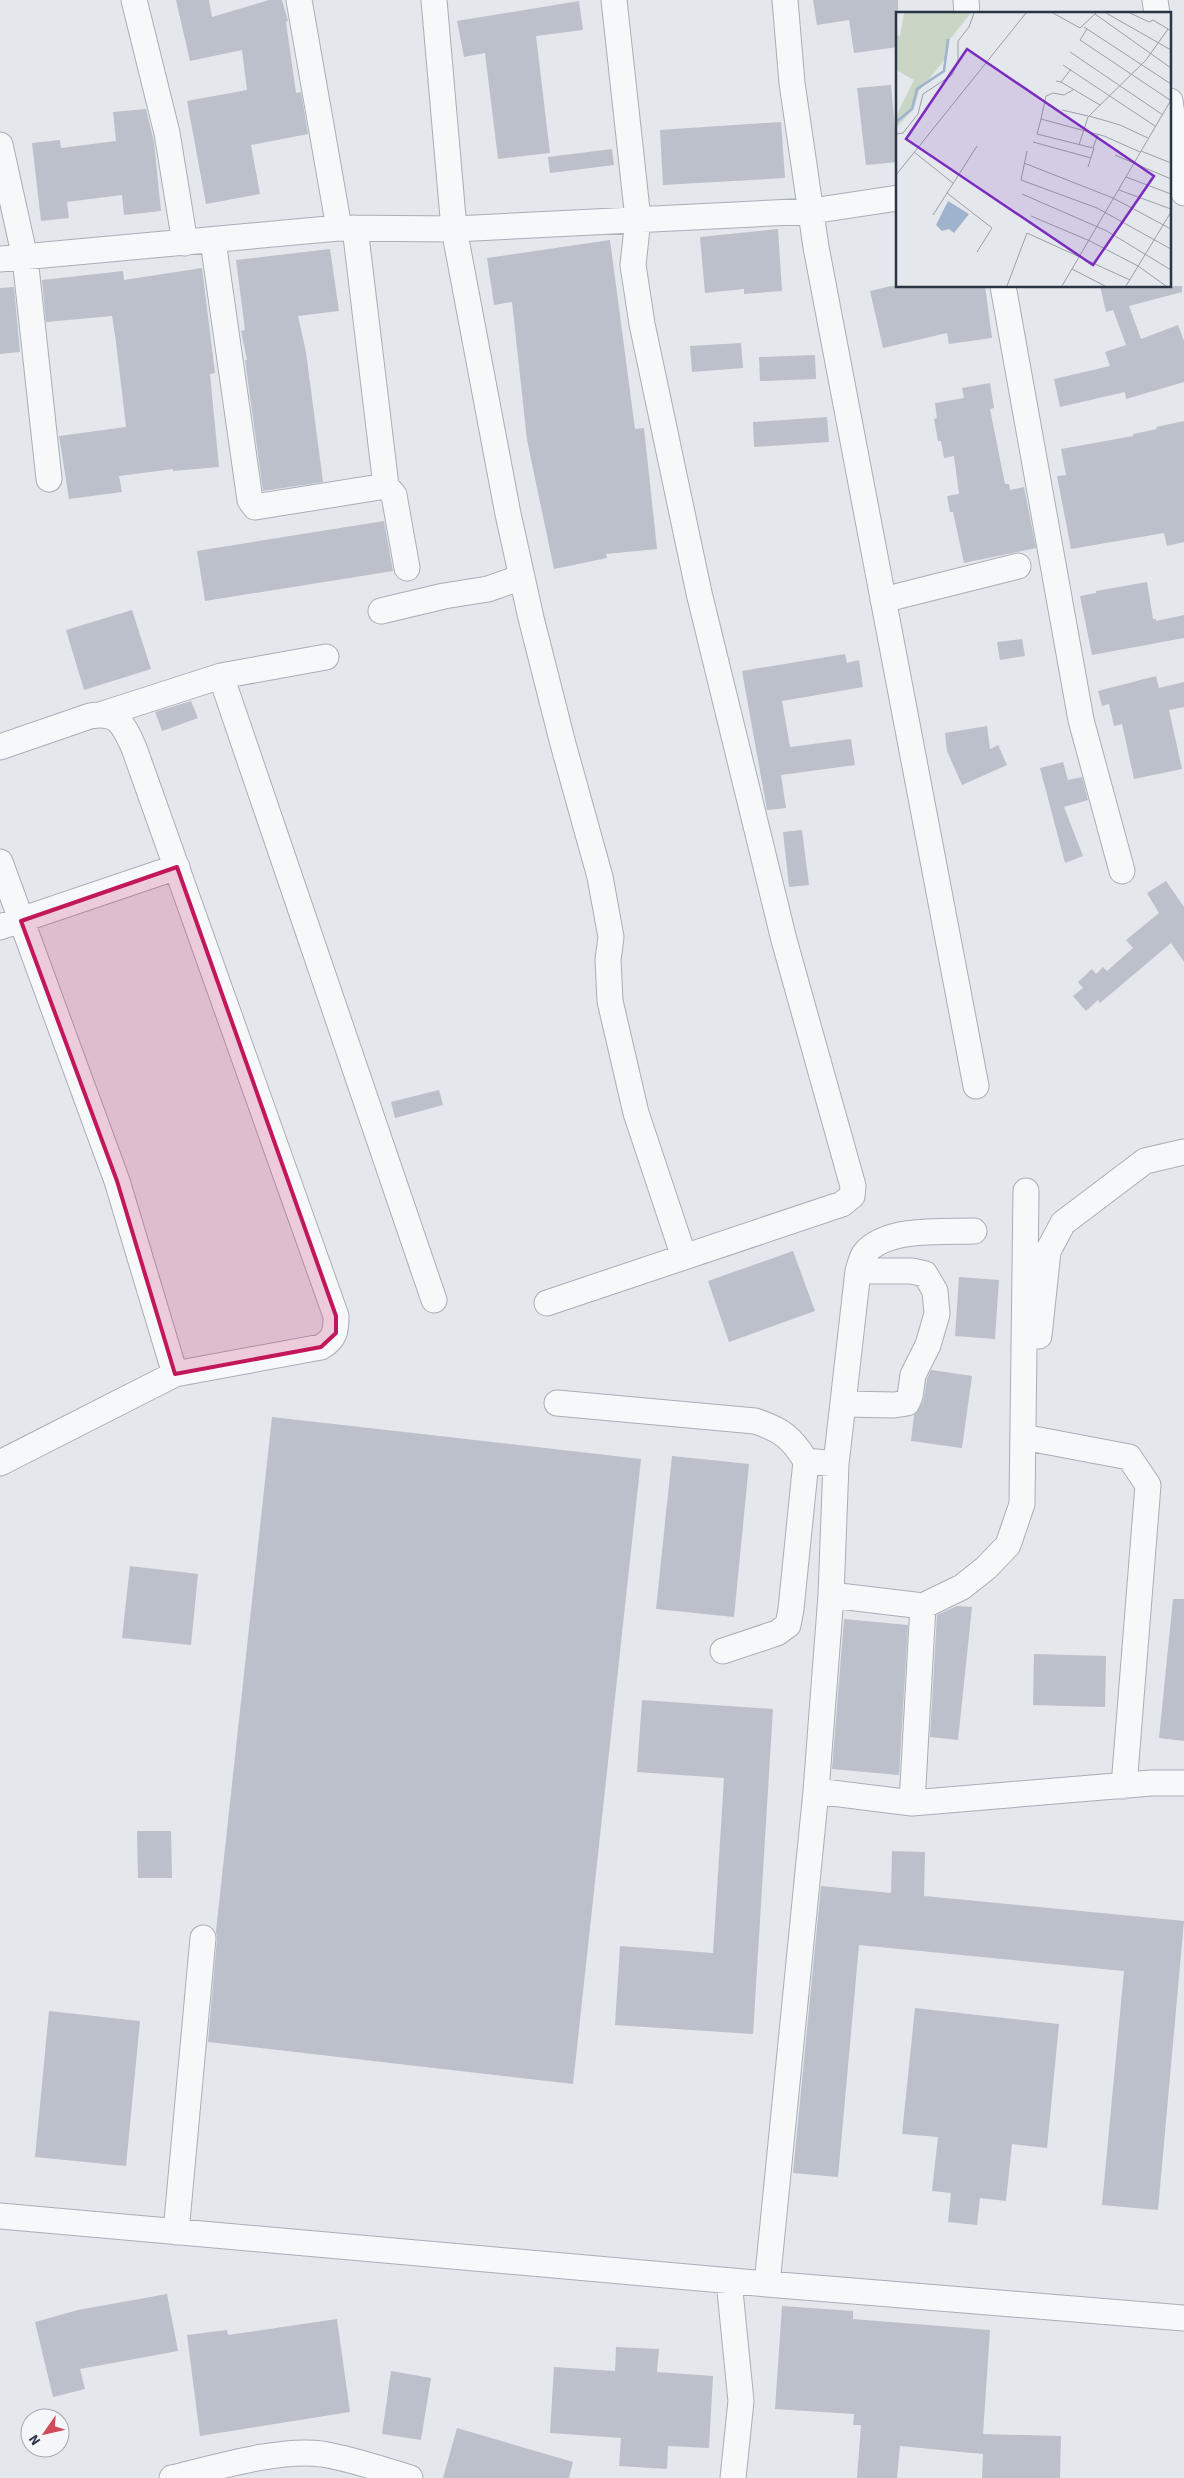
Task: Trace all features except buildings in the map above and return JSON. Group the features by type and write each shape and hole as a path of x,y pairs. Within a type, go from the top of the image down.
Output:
{"street":[{"path":"134,0 167,133 185,243"},
{"path":"299,0 347,228 386,486 394,495 407,568"},
{"path":"434,0 454,229 522,576 563,744 600,877 611,937 608,960 610,1001 636,1113 684,1257"},
{"path":"547,1303 842,1204 852,1196 853,1186 784,940 699,593 642,324 633,265 638,219 614,0"},
{"path":"785,0 792,83 816,247 976,1086"},
{"path":"1172,117 1180,180"},
{"path":"0,144 25,258 49,479"},
{"path":"0,260 347,228 454,229 812,211 896,198"},
{"path":"213,241 250,500 255,507 386,486"},
{"path":"1003,288 1081,720 1122,871"},
{"path":"883,600 1018,566"},
{"path":"381,611 444,596 488,590 522,576"},
{"path":"0,747 90,716 103,714 221,676 326,656"},
{"path":"221,676 434,1300"},
{"path":"0,1463 176,1374 321,1347 329,1342 336,1333 336,1316 129,736 116,718 103,714"},
{"path":"0,862 10,924 117,1181 176,1374"},
{"path":"10,924 177,867"},
{"path":"831,1595 923,1606 962,1587 986,1568 1008,1545 1022,1504 1032,1439 1039,1324 1048,1252 1063,1223 1145,1161 1184,1152"},
{"path":"1026,1191 1032,1439"},
{"path":"767,2284 816,1791 831,1595 836,1464 845,1404 858,1271 864,1253 887,1237 904,1234 974,1231"},
{"path":"845,1404 894,1405 907,1403 913,1375 928,1345 937,1314 936,1291 924,1274 912,1271 858,1271"},
{"path":"557,1404 755,1421 780,1429 796,1444 806,1461 788,1625 777,1633 723,1651"},
{"path":"1032,1439 1130,1457 1148,1485 1124,1786"},
{"path":"806,1461 836,1464"},
{"path":"912,1803 923,1606"},
{"path":"816,1791 912,1803 1151,1783 1184,1783"},
{"path":"176,2232 203,1938"},
{"path":"0,2216 729,2281 1184,2318"},
{"path":"729,2281 741,2401 733,2478"},
{"path":"172,2478 278,2455 320,2454 365,2464 410,2478"}],"highlighted area":[{"path":"177,867 336,1316 336,1333 321,1347 175,1374 117,1181 21,921"}]}
